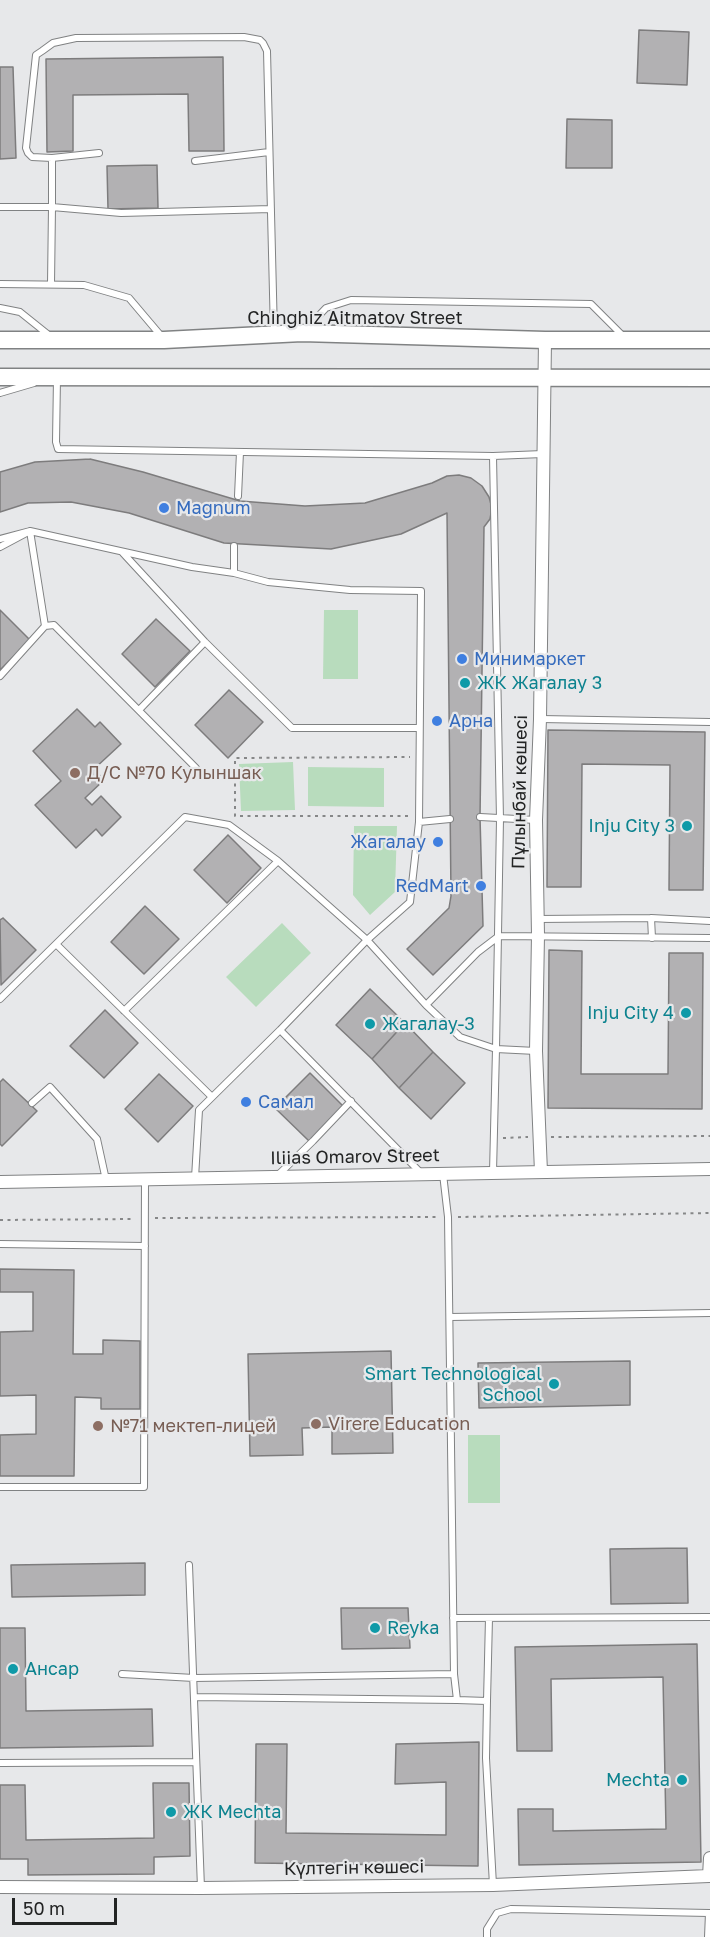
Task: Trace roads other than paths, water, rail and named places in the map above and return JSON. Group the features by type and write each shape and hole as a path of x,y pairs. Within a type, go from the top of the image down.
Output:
{"main road":[{"name":"Chinghiz Aitmatov Street","path":"0,340 164,340 302,333 545,340 710,340"},
{"path":"0,377 710,378"}],"street":[{"name":"Пұлынбай көшесі","path":"541,1172 536,1051 538,919 536,820 540,719 545,340"},
{"name":"Iliias Omarov Street","path":"0,1182 710,1169"},
{"path":"709,1876 710,1858"},
{"name":"Күлтегін көшесі","path":"0,1887 201,1888 493,1885 709,1876"}],"lane":[{"path":"99,153 52,158 29,156 26,148 36,56 53,44 76,38 244,37 260,40 267,51 274,334"},
{"path":"195,161 269,152"},
{"path":"51,284 52,158"},
{"path":"0,207 52,207 121,213 271,209"},
{"path":"0,284 84,285 129,298 164,340"},
{"path":"302,333 326,308 351,300 591,304 628,340"},
{"path":"0,308 20,312 56,340"},
{"path":"0,393 57,377 56,442 58,449 493,456 544,454"},
{"path":"238,496 240,452"},
{"path":"493,456 501,819 493,1172"},
{"path":"0,539 30,531 268,582 350,590 421,591 418,819 411,902 367,940 199,1110 195,1178"},
{"path":"0,547 30,531"},
{"path":"30,531 45,626"},
{"path":"234,546 234,573"},
{"path":"121,551 206,642 292,728 418,728"},
{"path":"0,676 45,626 54,625 196,768"},
{"path":"139,710 206,642"},
{"path":"540,719 710,722"},
{"path":"0,999 185,817 230,825 278,861 367,940 426,1005 460,1037 496,1049 536,1051"},
{"path":"480,818 536,820"},
{"path":"418,819 450,819"},
{"path":"124,1011 278,861"},
{"path":"538,919 651,918 710,921"},
{"path":"651,918 652,938"},
{"path":"426,1005 478,952 499,936 710,938"},
{"path":"56,944 211,1096"},
{"path":"280,1030 422,1174"},
{"path":"32,1103 50,1087 98,1139 106,1180"},
{"path":"276,1177 351,1101"},
{"path":"443,1173 448,1217 454,1674 457,1700"},
{"path":"0,1487 144,1487 146,1179"},
{"path":"0,1244 145,1246"},
{"path":"450,1317 710,1313"},
{"path":"189,1565 201,1888"},
{"path":"453,1618 710,1617"},
{"path":"489,1618 486,1758 493,1885"},
{"path":"122,1674 194,1678 454,1674"},
{"path":"195,1697 487,1701"},
{"path":"0,1763 195,1762"},
{"path":"488,1937 487,1929 497,1912 511,1909 709,1913 708,1937"}],"place":[{"name":"Magnum","path":"164,508"},
{"name":"Минимаркет","path":"462,659"},
{"name":"ЖК Жагалау 3","path":"465,683"},
{"name":"Арна","path":"437,721"},
{"name":"Д/С №70 Кулыншак","path":"75,773"},
{"name":"Inju City 3","path":"687,826"},
{"name":"Жагалау","path":"438,842"},
{"name":"RedMart","path":"481,886"},
{"name":"Inju City 4","path":"686,1013"},
{"name":"Жагалау-3","path":"370,1024"},
{"name":"Самал","path":"246,1102"},
{"name":"Smart Technological School","path":"554,1384"},
{"name":"Virere Education","path":"316,1424"},
{"name":"№71 мектеп-лицей","path":"98,1426"},
{"name":"Reyka","path":"375,1628"},
{"name":"Ансар","path":"13,1669"},
{"name":"Mechta","path":"682,1780"},
{"name":"ЖК Mechta","path":"171,1812"}]}
